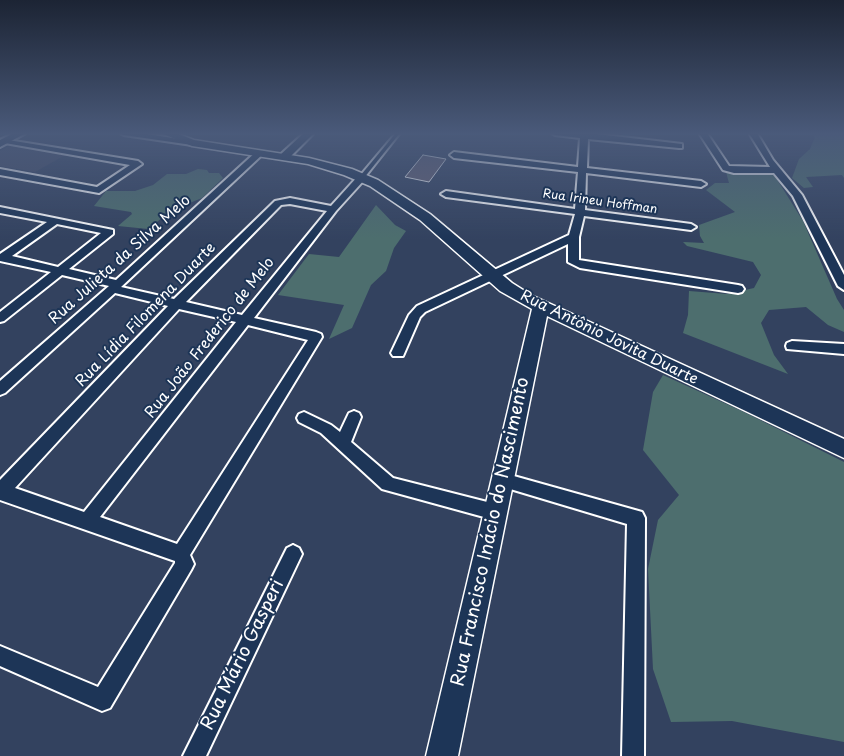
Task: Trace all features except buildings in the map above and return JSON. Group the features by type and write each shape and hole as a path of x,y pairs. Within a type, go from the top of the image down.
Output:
{"main road":[{"name":"Rua Antônio Jovita Duarte","path":"334,168 362,177 396,196 425,217 516,294 844,448"},
{"name":"Rua Francisco Inácio do Nascimento","path":"442,756 541,307"}],"street":[{"path":"0,172 99,190 132,168"},
{"name":"Rua Julieta da Silva Melo","path":"0,390 115,286 257,168"},
{"path":"568,168 701,184"},
{"path":"727,168 778,170 797,195 844,286"},
{"path":"582,170 580,212 574,236 574,262 738,289"},
{"name":"Rua João Frederico de Melo","path":"86,521 333,210 362,177"},
{"name":"Rua Irineu Hoffman","path":"446,194 691,227"},
{"name":"Rua Lídia Filomena Duarte","path":"1,492 178,304 278,203 290,201 333,210"},
{"path":"0,210 109,232 0,318"},
{"path":"1,257 55,221"},
{"path":"398,353 415,315 421,309 494,276 574,236"},
{"path":"1,257 60,270 178,304 316,337 180,554"},
{"path":"792,346 844,349"},
{"path":"343,444 354,416"},
{"path":"304,418 326,429 388,484 496,512"},
{"path":"503,480 636,518 633,756"},
{"path":"0,656 102,700 185,564 180,554 1,492"},
{"name":"Rua Mário Gasperi","path":"194,756 293,554"}],"lane":[{"path":"362,177 369,168"}],"shaded area":[{"path":"13,168 42,168 35,172"}],"green space":[{"path":"796,168 844,168 844,178 842,175 806,177 813,187 804,188 792,178"},
{"path":"198,169 207,170 209,173 219,173 223,178 202,198 172,210 148,229 118,226 132,214 131,212 94,206 106,191 135,191 153,185 167,174 186,174"},
{"path":"726,172 773,173 803,221 837,299 844,310 844,332 828,325 806,307 769,310 761,323 774,355 788,374 683,333 688,315 689,291 727,294 754,288 761,275 753,262 687,246 683,242 704,243 700,236 699,225 735,212 706,190 715,183 729,183"},
{"path":"376,205 395,225 406,231 394,248 386,271 371,285 352,328 329,339 344,305 278,295 309,254 339,257"},
{"path":"663,375 744,412 844,462 844,742 732,721 671,722 653,669 648,569 658,520 679,495 643,450 653,392"}]}
